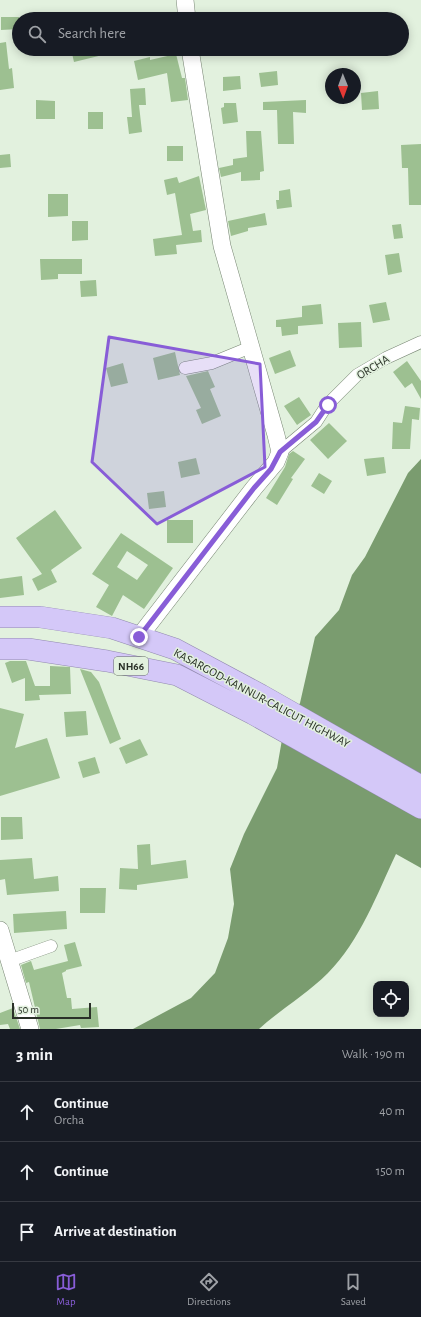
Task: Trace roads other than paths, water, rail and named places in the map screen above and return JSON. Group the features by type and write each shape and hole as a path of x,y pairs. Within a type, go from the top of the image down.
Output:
{"highway":[{"name":"KASARGOD-KANNUR-CALICUT HIGHWAY","path":"0,618 40,617 112,628 175,650 262,696 421,786"},
{"name":"KASARGOD-KANNUR-CALICUT HIGHWAY","path":"0,649 28,649 107,661 177,675 252,714 421,808"}],"main road":[{"path":"185,0 186,12"},
{"path":"139,637 254,488 271,469 280,452 222,246 191,56"},
{"path":"0,930 30,1029"}],"street":[{"name":"ORCHA","path":"280,452 316,422 328,405 357,375 386,358 421,342"},
{"path":"185,368 212,363 251,347"},
{"path":"9,960 51,946"}]}
